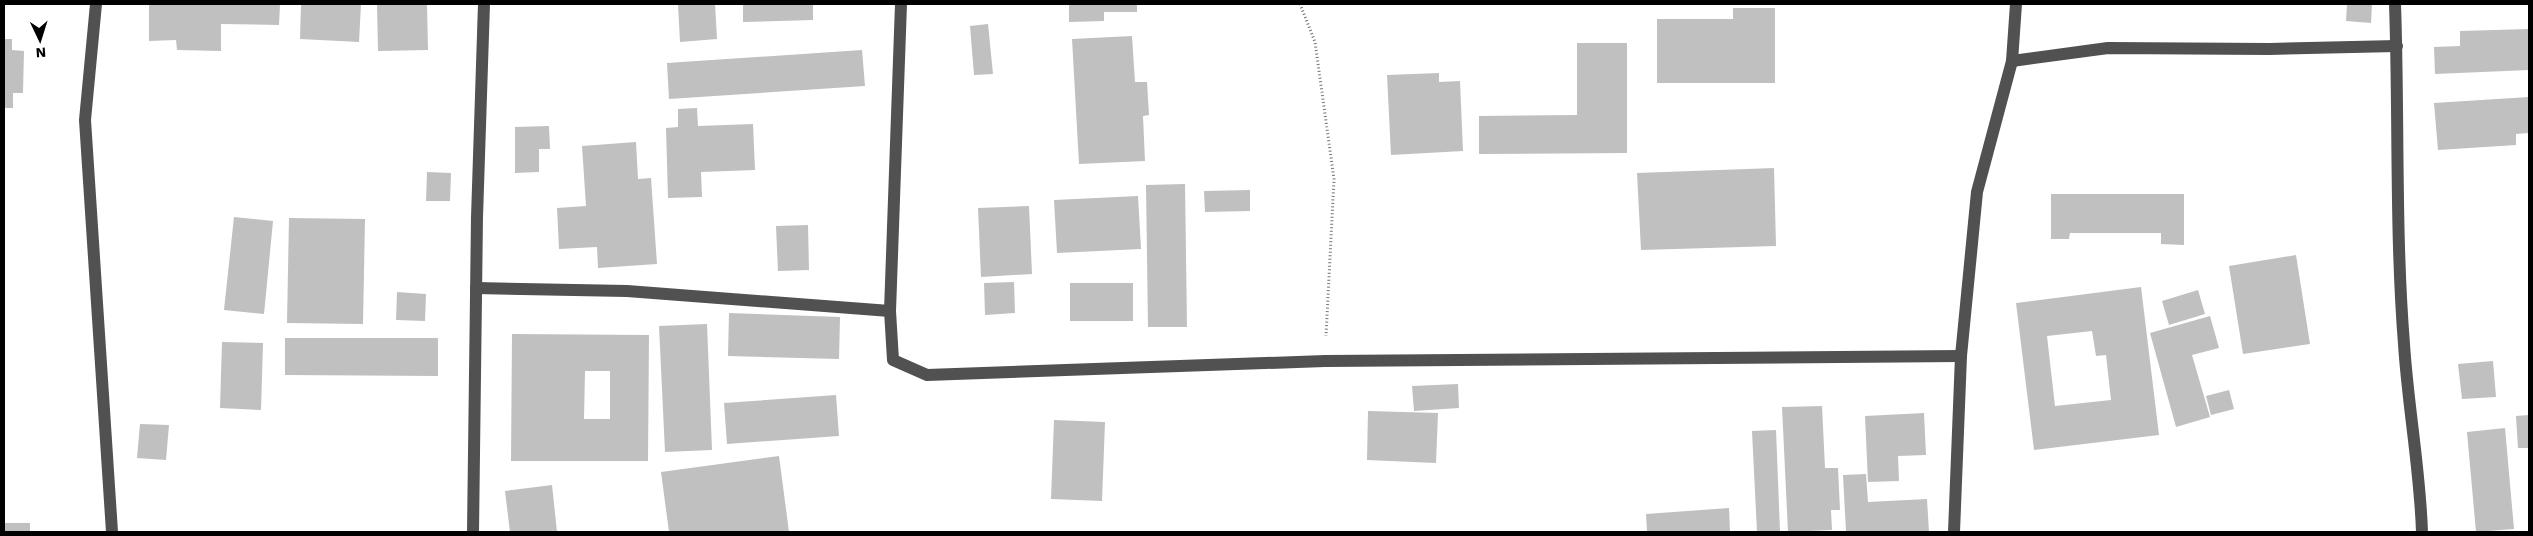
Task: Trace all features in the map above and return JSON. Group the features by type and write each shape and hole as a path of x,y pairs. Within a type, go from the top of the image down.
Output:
{"street":[{"path":"96,4 85,120 112,532"},
{"path":"473,532 476,288 484,4"},
{"path":"901,4 890,311 893,360 928,375 1325,362 1961,356"},
{"path":"1954,532 1961,356 1977,192 2012,61 2016,4"},
{"path":"2396,4 2398,232 2404,345 2416,446 2422,532"},
{"path":"2012,61 2108,48 2269,49 2397,46"},
{"path":"476,288 627,291 890,311"}],"path":[{"path":"1300,4 1315,42 1334,179 1325,362"}],"building":[{"path":"149,4 280,4 279,25 221,24 221,51 177,50 176,40 149,41"},
{"path":"301,4 361,4 359,42 300,39"},
{"path":"377,4 427,4 428,50 378,51"},
{"path":"678,4 715,4 717,39 680,42"},
{"path":"743,4 813,4 813,20 743,22"},
{"path":"1069,4 1137,4 1137,12 1104,12 1104,21 1069,22"},
{"path":"2347,4 2372,4 2371,23 2346,21"},
{"path":"1733,8 1775,8 1775,83 1657,83 1657,19 1733,19"},
{"path":"988,24 993,74 974,75 970,26"},
{"path":"2529,29 2529,70 2435,74 2434,47 2460,46 2460,31"},
{"path":"1132,36 1135,82 1147,82 1149,115 1143,116 1145,161 1079,164 1072,39"},
{"path":"4,39 12,39 12,50 24,51 23,93 13,93 13,108 4,108"},
{"path":"1577,43 1627,43 1627,153 1479,154 1479,116 1577,115"},
{"path":"862,50 865,86 669,99 667,63"},
{"path":"1439,73 1439,82 1460,81 1463,151 1391,155 1387,75"},
{"path":"2529,97 2529,133 2516,134 2516,145 2438,150 2434,103"},
{"path":"697,108 698,126 753,124 755,170 701,172 702,197 668,198 666,128 678,127 678,109"},
{"path":"549,126 550,149 539,149 539,172 515,173 515,127"},
{"path":"636,142 638,179 651,178 657,264 598,268 597,247 559,249 557,208 586,206 582,146"},
{"path":"1774,168 1776,246 1641,250 1637,173"},
{"path":"427,172 451,173 450,201 426,201"},
{"path":"1185,184 1187,327 1148,327 1146,185"},
{"path":"1250,190 1250,211 1205,212 1204,191"},
{"path":"2051,194 2184,194 2184,245 2161,244 2161,233 2070,233 2069,239 2051,239"},
{"path":"1138,196 1141,249 1057,253 1054,200"},
{"path":"1029,206 1032,274 981,277 978,208"},
{"path":"234,217 273,221 264,314 224,310"},
{"path":"289,218 365,219 363,324 287,323"},
{"path":"808,225 809,270 778,271 776,226"},
{"path":"2296,255 2310,344 2243,354 2229,266"},
{"path":"1014,282 1015,313 985,315 984,283"},
{"path":"1070,283 1133,283 1133,321 1070,321"},
{"path":"2141,287 2159,435 2034,450 2016,303","holes":["2092,331 2096,356 2106,355 2111,400 2055,406 2047,336"]},
{"path":"2198,290 2205,314 2169,325 2162,301"},
{"path":"397,292 426,294 425,321 396,320"},
{"path":"729,313 840,317 839,359 728,356"},
{"path":"2210,316 2219,348 2192,355 2210,417 2176,427 2150,333"},
{"path":"707,324 712,450 665,452 659,326"},
{"path":"512,334 649,335 648,461 511,461","holes":["585,371 610,371 610,419 584,419"]},
{"path":"285,338 438,338 438,376 285,375"},
{"path":"222,342 263,343 261,410 220,408"},
{"path":"2493,361 2496,397 2462,399 2458,364"},
{"path":"1458,384 1459,408 1414,411 1412,386"},
{"path":"2229,390 2234,409 2211,415 2206,396"},
{"path":"836,395 839,436 727,444 724,403"},
{"path":"1822,406 1825,468 1838,468 1840,510 1831,510 1832,530 1788,532 1782,407"},
{"path":"1368,411 1438,413 1436,463 1367,460"},
{"path":"1924,413 1926,455 1898,456 1899,481 1868,482 1865,416"},
{"path":"2529,415 2529,448 2518,448 2516,416"},
{"path":"1054,420 1105,422 1102,501 1051,499"},
{"path":"140,424 169,425 166,460 137,458"},
{"path":"2505,428 2514,529 2476,532 2467,432"},
{"path":"1776,430 1780,531 1757,532 1752,431"},
{"path":"779,456 789,532 669,532 661,472"},
{"path":"1866,474 1868,502 1927,499 1929,532 1846,532 1843,475"},
{"path":"552,485 557,532 510,532 505,491"},
{"path":"1729,508 1730,532 1647,532 1646,514"},
{"path":"4,523 30,523 30,532 4,532"}]}
